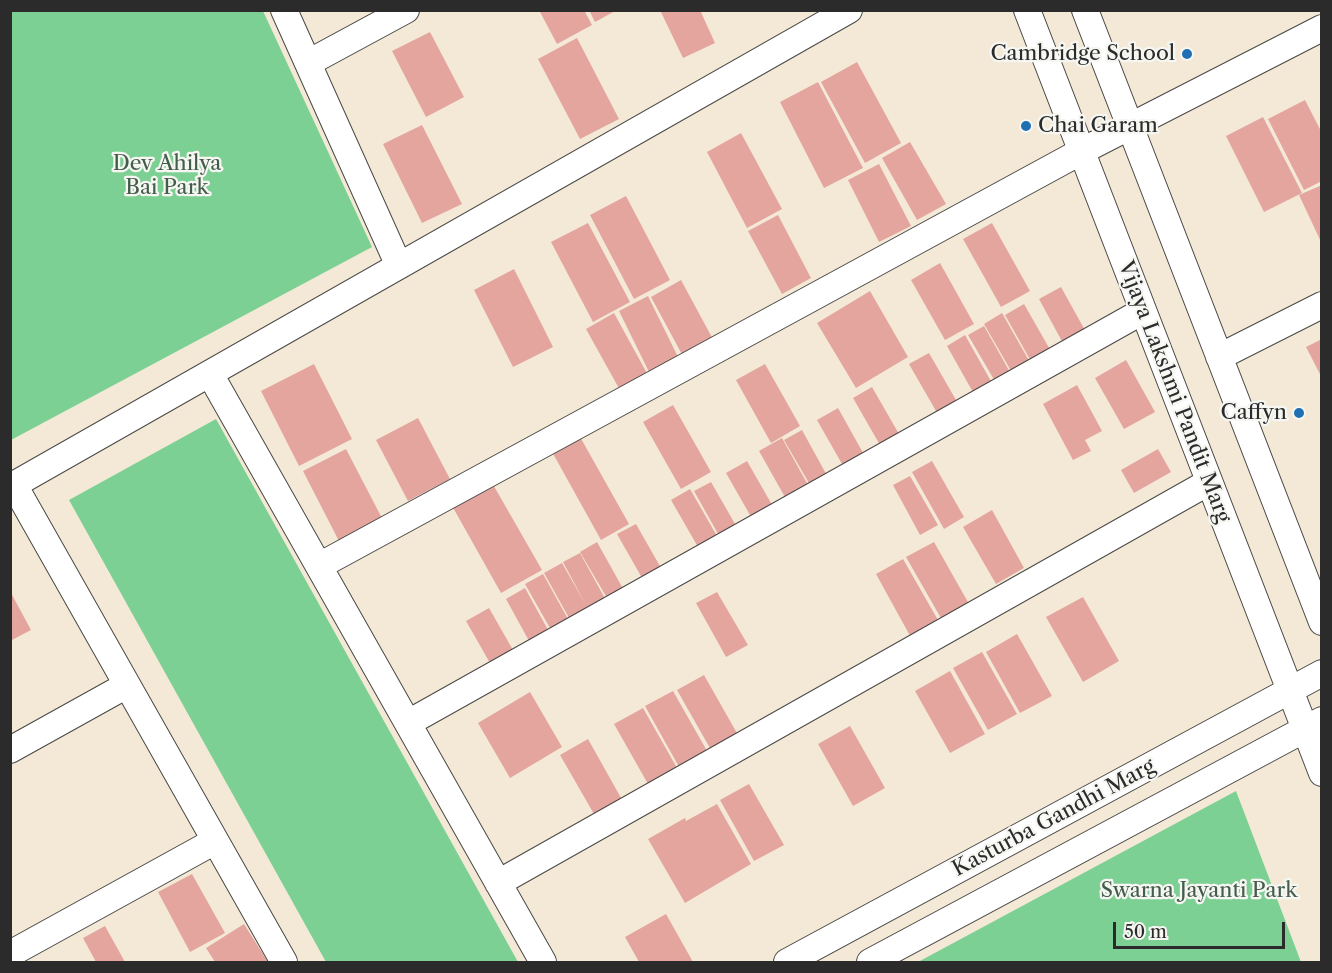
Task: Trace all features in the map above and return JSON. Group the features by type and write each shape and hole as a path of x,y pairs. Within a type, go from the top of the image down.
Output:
{"street":[{"path":"284,10 399,266"},
{"path":"308,63 406,10"},
{"path":"284,963 12,486 849,10"},
{"name":"Vijaya Lakshmi Pandit Marg","path":"1027,10 1289,690 1313,724 1322,773"},
{"path":"1085,10 1219,357 1311,562 1322,622"},
{"path":"319,566 1082,152 1322,28"},
{"path":"1219,357 1322,305"},
{"path":"408,723 1143,311"},
{"path":"210,374 543,963"},
{"path":"498,883 1209,482"},
{"name":"Kasturba Gandhi Marg","path":"787,963 1322,673"},
{"path":"10,750 127,685"},
{"name":"Kasturba Gandhi Marg","path":"870,963 1313,724"},
{"path":"10,954 215,841"}],"green space":[{"name":"Dev Ahilya Bai Park","path":"11,10 263,11 372,247 11,440"},
{"path":"216,419 518,962 326,962 69,500"},
{"name":"Swarna Jayanti Park","path":"1236,791 1301,962 918,962"}],"building":[{"path":"539,10 584,10 592,25 557,44"},
{"path":"589,10 617,10 595,22"},
{"path":"660,10 700,10 715,43 683,58"},
{"path":"430,32 464,97 426,117 392,51"},
{"path":"577,38 619,119 580,139 538,59"},
{"path":"857,62 901,143 865,163 821,82"},
{"path":"818,82 863,168 824,188 780,102"},
{"path":"1305,100 1322,133 1322,181 1304,190 1268,119"},
{"path":"1263,117 1302,193 1264,212 1226,136"},
{"path":"422,125 462,204 422,223 383,144"},
{"path":"741,133 782,209 747,228 707,152"},
{"path":"910,142 946,204 917,220 882,158"},
{"path":"879,164 911,226 879,242 848,180"},
{"path":"1322,185 1322,244 1299,195"},
{"path":"626,196 670,280 634,299 590,215"},
{"path":"778,215 811,278 782,294 748,231"},
{"path":"588,223 630,302 593,322 551,242"},
{"path":"992,223 1030,291 1001,307 963,239"},
{"path":"940,263 974,324 945,340 911,280"},
{"path":"514,269 553,347 513,367 474,290"},
{"path":"681,280 715,343 685,360 651,297"},
{"path":"1061,287 1086,332 1064,345 1039,299"},
{"path":"870,291 908,357 856,388 817,323"},
{"path":"648,296 680,361 651,376 619,311"},
{"path":"1024,304 1052,353 1032,363 1005,315"},
{"path":"614,313 649,377 621,392 586,329"},
{"path":"1002,313 1032,366 1014,376 984,324"},
{"path":"984,326 1011,374 996,383 968,335"},
{"path":"965,335 992,383 974,394 947,346"},
{"path":"1322,339 1322,378 1306,347"},
{"path":"929,353 960,407 940,418 909,364"},
{"path":"1126,360 1155,412 1124,429 1095,378"},
{"path":"314,364 352,439 299,466 261,391"},
{"path":"765,364 800,426 771,443 736,380"},
{"path":"1077,385 1102,431 1085,440 1091,451 1073,460 1043,404"},
{"path":"872,387 903,441 884,452 853,398"},
{"path":"673,405 711,472 681,489 643,422"},
{"path":"838,408 867,460 846,471 817,420"},
{"path":"418,418 450,479 408,501 376,440"},
{"path":"802,430 830,481 813,490 784,440"},
{"path":"579,435 629,524 601,540 551,450"},
{"path":"782,438 813,494 790,506 759,451"},
{"path":"346,449 384,522 341,545 303,471"},
{"path":"1158,449 1171,472 1134,493 1121,470"},
{"path":"747,461 775,510 754,522 726,473"},
{"path":"932,461 964,517 944,529 912,472"},
{"path":"910,476 938,525 920,535 893,485"},
{"path":"491,481 542,570 501,593 451,504"},
{"path":"711,482 739,531 722,541 694,491"},
{"path":"690,489 721,543 702,554 671,500"},
{"path":"992,510 1024,568 996,584 963,527"},
{"path":"636,524 665,575 646,585 617,534"},
{"path":"597,542 626,594 610,603 580,552"},
{"path":"934,542 973,611 946,627 906,557"},
{"path":"580,553 608,604 573,625 544,573 562,563 586,605 563,562"},
{"path":"903,559 942,627 914,643 876,574"},
{"path":"543,574 573,628 555,637 525,584"},
{"path":"525,588 553,639 534,650 506,599"},
{"path":"10,591 31,630 10,641"},
{"path":"717,592 748,645 726,657 696,603"},
{"path":"1083,597 1119,661 1083,682 1046,617"},
{"path":"489,608 517,657 494,670 466,621"},
{"path":"1017,634 1052,696 1020,713 986,652"},
{"path":"982,652 1017,714 988,730 953,668"},
{"path":"950,671 985,734 950,753 915,691"},
{"path":"704,675 742,742 715,757 677,690"},
{"path":"673,691 711,758 683,774 645,706"},
{"path":"530,692 562,747 510,778 478,723"},
{"path":"643,708 681,775 652,791 614,724"},
{"path":"850,726 885,788 853,806 818,744"},
{"path":"588,739 625,805 598,821 560,755"},
{"path":"749,784 784,845 754,861 720,800"},
{"path":"717,804 751,864 685,903 648,839 685,818 686,821"},
{"path":"192,874 225,933 190,952 158,892"},
{"path":"666,914 693,962 639,962 625,937"},
{"path":"244,924 268,962 215,962 206,948"},
{"path":"105,926 125,962 96,962 83,938"}],"place":[{"name":"Cambridge School","path":"1187,54"},
{"name":"Chai Garam","path":"1026,126"},
{"name":"Caffyn","path":"1299,413"}]}
